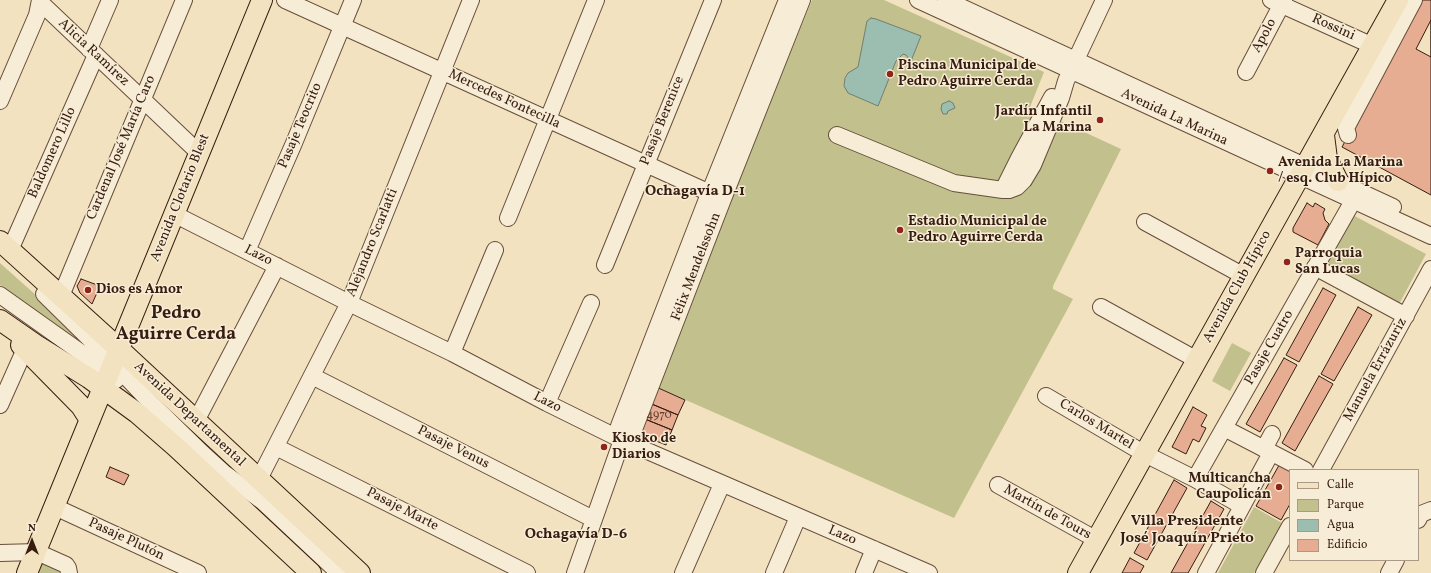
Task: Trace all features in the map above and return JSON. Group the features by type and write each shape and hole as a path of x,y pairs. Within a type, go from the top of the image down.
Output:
{"main road":[{"name":"Avenida Clotario Blest","path":"27,573 37,552 262,0"},
{"name":"Avenida Club Hípico","path":"1078,573 1324,135 1398,0"},
{"path":"1324,135 1327,159 1338,181"},
{"name":"Avenida Departamental","path":"3,248 61,296 111,369 157,430 311,573"},
{"path":"4,323 25,349 81,406 90,420"},
{"name":"Avenida Departamental","path":"4,323 111,369 196,421 360,573"}],"street":[{"name":"Baldomero Lillo","path":"3,248 93,52 110,0"},
{"name":"Cardenal José María Caro","path":"61,296 184,0"},
{"name":"Mercedes Fontecilla","path":"285,0 716,197"},
{"name":"Pasaje Teocrito","path":"247,251 294,143 353,0"},
{"name":"Alejandro Scarlatti","path":"259,479 349,303 471,0"},
{"name":"Pasaje Berenice","path":"605,265 713,0"},
{"name":"Félix Mendelssohn","path":"575,573 622,440 632,432 787,0"},
{"name":"Félix Mendelssohn","path":"716,197 802,0"},
{"name":"Avenida La Marina","path":"918,0 983,23 1018,39 1071,70 1140,96 1303,171 1353,200 1431,236"},
{"name":"Avenida La Marina","path":"946,0 983,23"},
{"path":"837,135 954,183 1003,190 1009,190 1017,187 1024,180 1032,165 1061,98 1071,70 1104,0"},
{"path":"1348,135 1346,128 1414,0"},
{"name":"Alicia Ramírez","path":"40,1 199,153"},
{"path":"0,101 37,15 40,1"},
{"name":"Rossini","path":"1279,2 1373,46"},
{"name":"Apolo","path":"1246,72 1279,2"},
{"path":"508,218 594,4"},
{"name":"Avenida La Marina","path":"1303,171 1338,181 1431,224"},
{"name":"Pasaje Cuatro","path":"1195,479 1353,200"},
{"name":"Lazo","path":"174,214 622,440 929,573"},
{"path":"1145,222 1244,276"},
{"path":"3,248 54,303 111,369 171,433 324,573"},
{"path":"452,353 495,250"},
{"path":"196,421 277,266"},
{"path":"1315,268 1351,294 1406,316"},
{"name":"Manuela Errázuriz","path":"1327,468 1406,316 1426,290 1431,269"},
{"path":"0,295 111,369 128,377 156,408 224,473 262,501 339,573"},
{"path":"547,403 591,303"},
{"path":"1102,307 1197,360"},
{"path":"0,405 25,349"},
{"name":"Pasaje Venus","path":"312,376 593,519"},
{"name":"Carlos Martel","path":"1046,396 1145,454 1195,479 1242,506"},
{"path":"1224,428 1303,469"},
{"path":"1206,573 1242,506 1268,451 1272,434"},
{"name":"Pasaje Marte","path":"276,446 527,573"},
{"path":"684,573 722,484"},
{"name":"Martín de Tours","path":"998,485 1097,540"},
{"name":"Pasaje Plutón","path":"55,507 198,573"},
{"path":"774,573 798,517"},
{"path":"1264,573 1289,528"},
{"path":"864,573 874,549"},
{"path":"0,554 37,552 68,569"},
{"path":"1389,573 1395,561"}],"green space":[{"name":"Estadio Municipal de Pedro Aguirre Cerda","path":"812,0 884,0 1044,72 1030,107 1121,149 1053,286 1053,289 1073,299 954,518 654,386"},
{"path":"1349,213 1426,254 1397,308 1321,267"},
{"path":"0,263 57,314 90,349 0,285"},
{"path":"1232,343 1251,353 1230,391 1212,381"},
{"path":"1254,507 1282,523 1254,573 1218,573"},
{"path":"43,556 68,573 35,573"}],"water":[{"path":"871,18 921,36 911,61 906,55 903,54 896,61 878,106 848,93 844,86 845,78 848,73 858,67 867,21"},
{"path":"949,101 953,103 955,108 948,111 947,114 943,114 941,109 942,104"}],"building":[{"path":"1422,0 1431,0 1431,195 1342,147"},
{"path":"1431,20 1431,57 1416,49"},
{"path":"1307,203 1313,207 1315,203 1325,209 1323,213 1325,220 1329,224 1318,245 1293,232 1293,228"},
{"name":"Dios es Amor","path":"81,279 100,286 92,304 80,293 77,286"},
{"path":"1323,288 1336,295 1299,362 1286,355"},
{"path":"1358,307 1372,315 1334,381 1321,374"},
{"path":"1284,358 1297,365 1260,432 1246,424"},
{"path":"1319,376 1333,384 1295,451 1282,443"},
{"path":"654,386 685,400 678,415 647,402"},
{"path":"647,402 678,415 672,430 640,417"},
{"path":"1193,407 1207,415 1201,426 1206,428 1199,442 1193,439 1186,454 1172,447"},
{"path":"640,417 672,430 666,445 634,432"},
{"name":"Multicancha Caupolicán","path":"1282,460 1289,469 1289,506 1281,520 1256,506"},
{"path":"110,467 129,475 124,485 106,477"},
{"path":"1174,480 1187,488 1147,560 1134,553"},
{"path":"1211,501 1224,509 1188,573 1171,573"},
{"path":"1130,558 1144,566 1140,573 1122,573"}],"place":[{"name":"Piscina Municipal de Pedro Aguirre Cerda","path":"890,74"},
{"name":"Jardín Infantil La Marina","path":"1100,120"},
{"name":"Avenida La Marina / esq. Club Hípico","path":"1270,171"},
{"name":"Estadio Municipal de Pedro Aguirre Cerda","path":"900,230"},
{"name":"Parroquia San Lucas","path":"1287,262"},
{"name":"Dios es Amor","path":"88,290"},
{"name":"Kiosko de Diarios","path":"604,447"},
{"name":"Multicancha Caupolicán","path":"1279,487"}],"district":[{"name":"Ochagavía D-1","path":"695,192"},
{"name":"Pedro Aguirre Cerda","path":"176,325"},
{"name":"Villa Presidente José Joaquín Prieto","path":"1187,530"},
{"name":"Ochagavía D-6","path":"576,535"}]}
